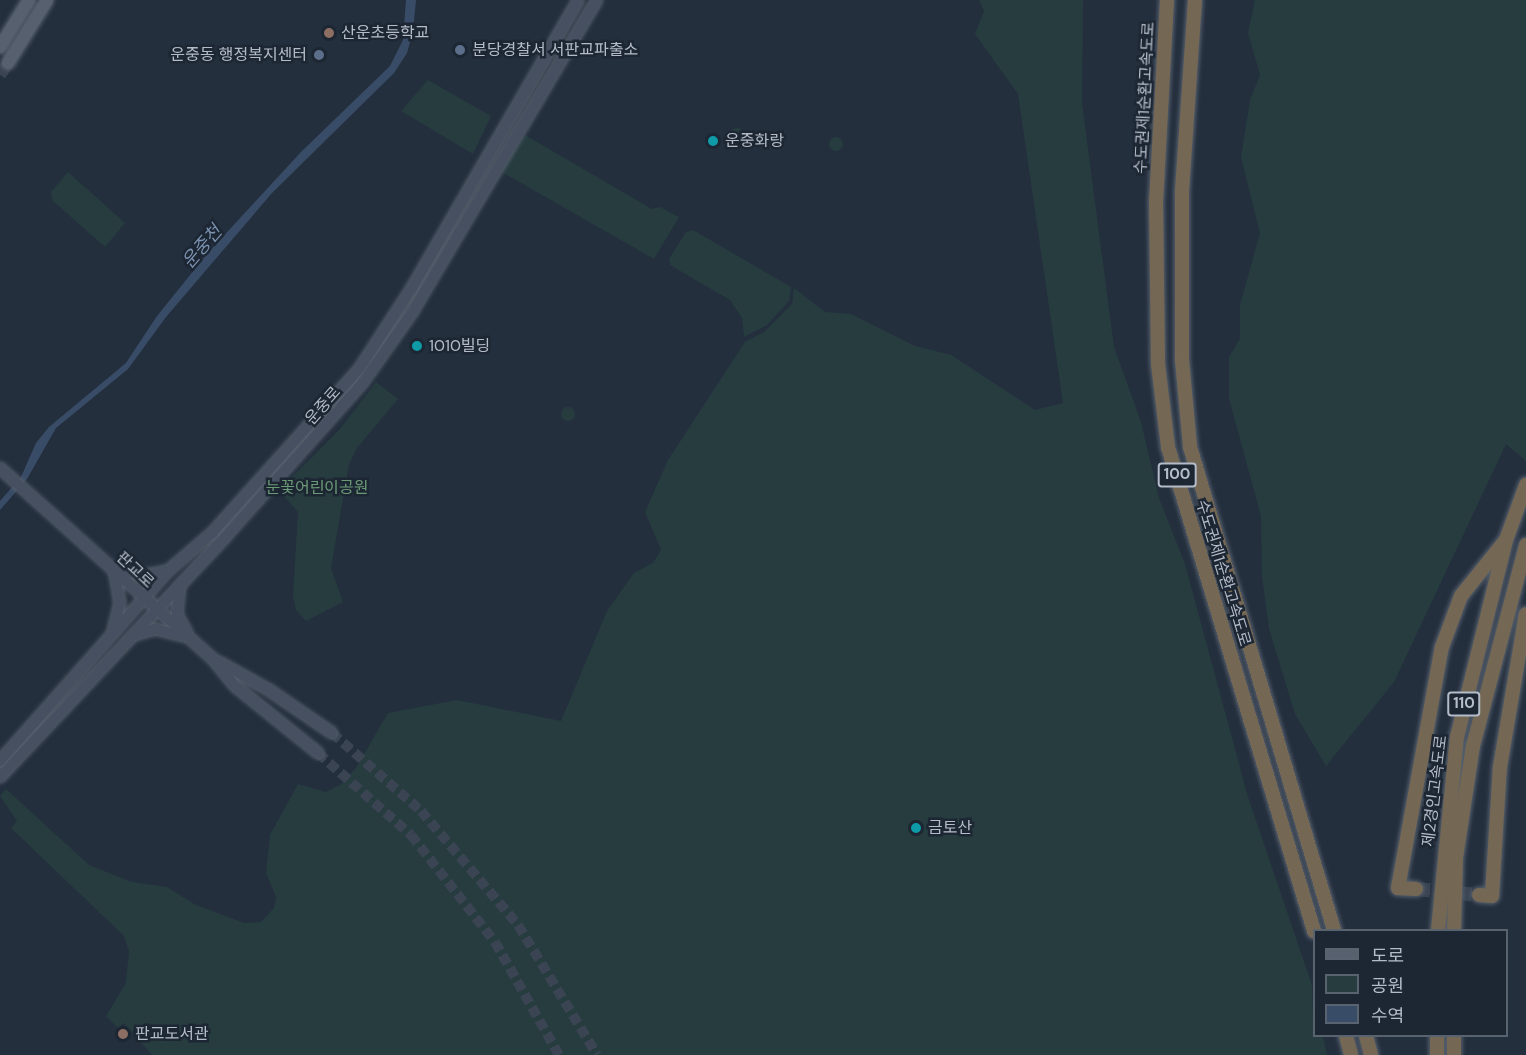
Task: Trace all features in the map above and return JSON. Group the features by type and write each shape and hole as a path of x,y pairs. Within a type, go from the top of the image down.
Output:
{"highway":[{"name":"수도권제1순환고속도로","path":"1167,0 1156,211 1158,364 1168,447 1313,929"},
{"name":"수도권제1순환고속도로","path":"1195,0 1182,216 1182,360 1190,447 1335,929"},
{"name":"제2경인고속도로","path":"1438,929 1457,737 1506,540 1526,485"},
{"path":"1416,890 1398,888 1442,647 1461,596 1506,540"},
{"name":"제2경인고속도로","path":"1454,929 1456,858 1473,746 1526,545"},
{"path":"1486,896 1500,767 1526,614"},
{"path":"1347,1037 1352,1055"},
{"path":"1366,1037 1371,1055"},
{"path":"1437,1037 1437,1055"},
{"path":"1454,1037 1454,1055"}],"main road":[{"path":"0,47 29,0"},
{"path":"8,63 47,0"},
{"name":"운중로","path":"0,761 168,571 213,532 360,368 412,288 578,0"},
{"name":"운중로","path":"0,777 181,583 363,382 419,301 597,0"},
{"name":"판교로","path":"0,468 213,659 235,686 318,753"},
{"path":"112,634 120,603 114,570 147,575 168,571"},
{"path":"181,583 177,614 189,638"},
{"path":"126,642 138,633 155,629 189,638"},
{"name":"판교로","path":"213,659 269,690 332,734"}],"green space":[{"path":"979,0 1083,0 1082,103 1114,347 1141,422 1159,498 1185,564 1248,797 1312,985 1313,1037 1323,1037 1327,1055 152,1055 124,1023 118,1028 106,1016 126,983 129,951 124,936 11,828 17,821 0,796 6,789 89,865 132,882 167,887 194,904 244,923 261,922 274,908 276,897 266,873 270,835 298,784 326,792 340,785 356,768 388,713 457,700 561,721 607,611 634,573 653,563 661,550 645,512 668,460 745,342 764,332 792,304 794,288 825,312 851,314 915,346 951,355 1035,410 1063,403 1018,94 975,34 984,11"},
{"path":"1255,0 1526,0 1526,461 1506,444 1394,682 1326,766 1295,714 1269,629 1262,577 1261,516 1229,399 1229,357 1240,339 1240,305 1260,233 1241,157 1250,100 1260,75 1248,33"},
{"path":"428,80 491,116 473,154 401,111"},
{"path":"737,128 742,130 744,135 742,140 737,142 732,140 730,135 732,130"},
{"path":"525,135 652,209 660,207 679,217 654,259 500,171"},
{"path":"833,137 839,137 843,144 839,151 833,151 829,147 829,141"},
{"path":"68,172 125,223 105,247 52,200 51,192"},
{"path":"693,230 791,287 789,301 767,325 744,337 742,318 730,300 670,265 669,259 686,232"},
{"name":"눈꽃어린이공원","path":"376,382 398,399 357,448 349,464 331,568 343,602 306,621 296,610 293,596 298,512 279,490 339,430"},
{"path":"568,407 573,409 575,414 573,419 568,421 563,419 561,414 563,409"}],"water":[{"path":"406,0 416,0 413,31 407,53 394,73 272,193 166,317 128,369 56,428 27,479 0,510 0,501 21,477 36,443 49,427 126,363 157,316 207,254 301,152 390,66 403,40"}],"tunnel":[{"path":"0,75 8,63"},
{"path":"332,733 421,811 518,925 597,1055"},
{"path":"318,753 411,835 495,942 559,1055"},
{"path":"1416,889 1479,895"}],"place":[{"name":"산운초등학교","path":"329,33"},
{"name":"분당경찰서 서판교파출소","path":"460,50"},
{"name":"운중동 행정복지센터","path":"319,55"},
{"name":"운중화랑","path":"713,141"},
{"name":"1010빌딩","path":"417,346"},
{"name":"금토산","path":"916,828"},
{"name":"판교도서관","path":"123,1034"}],"water label":[{"name":"운중천","path":"202,247"}]}
